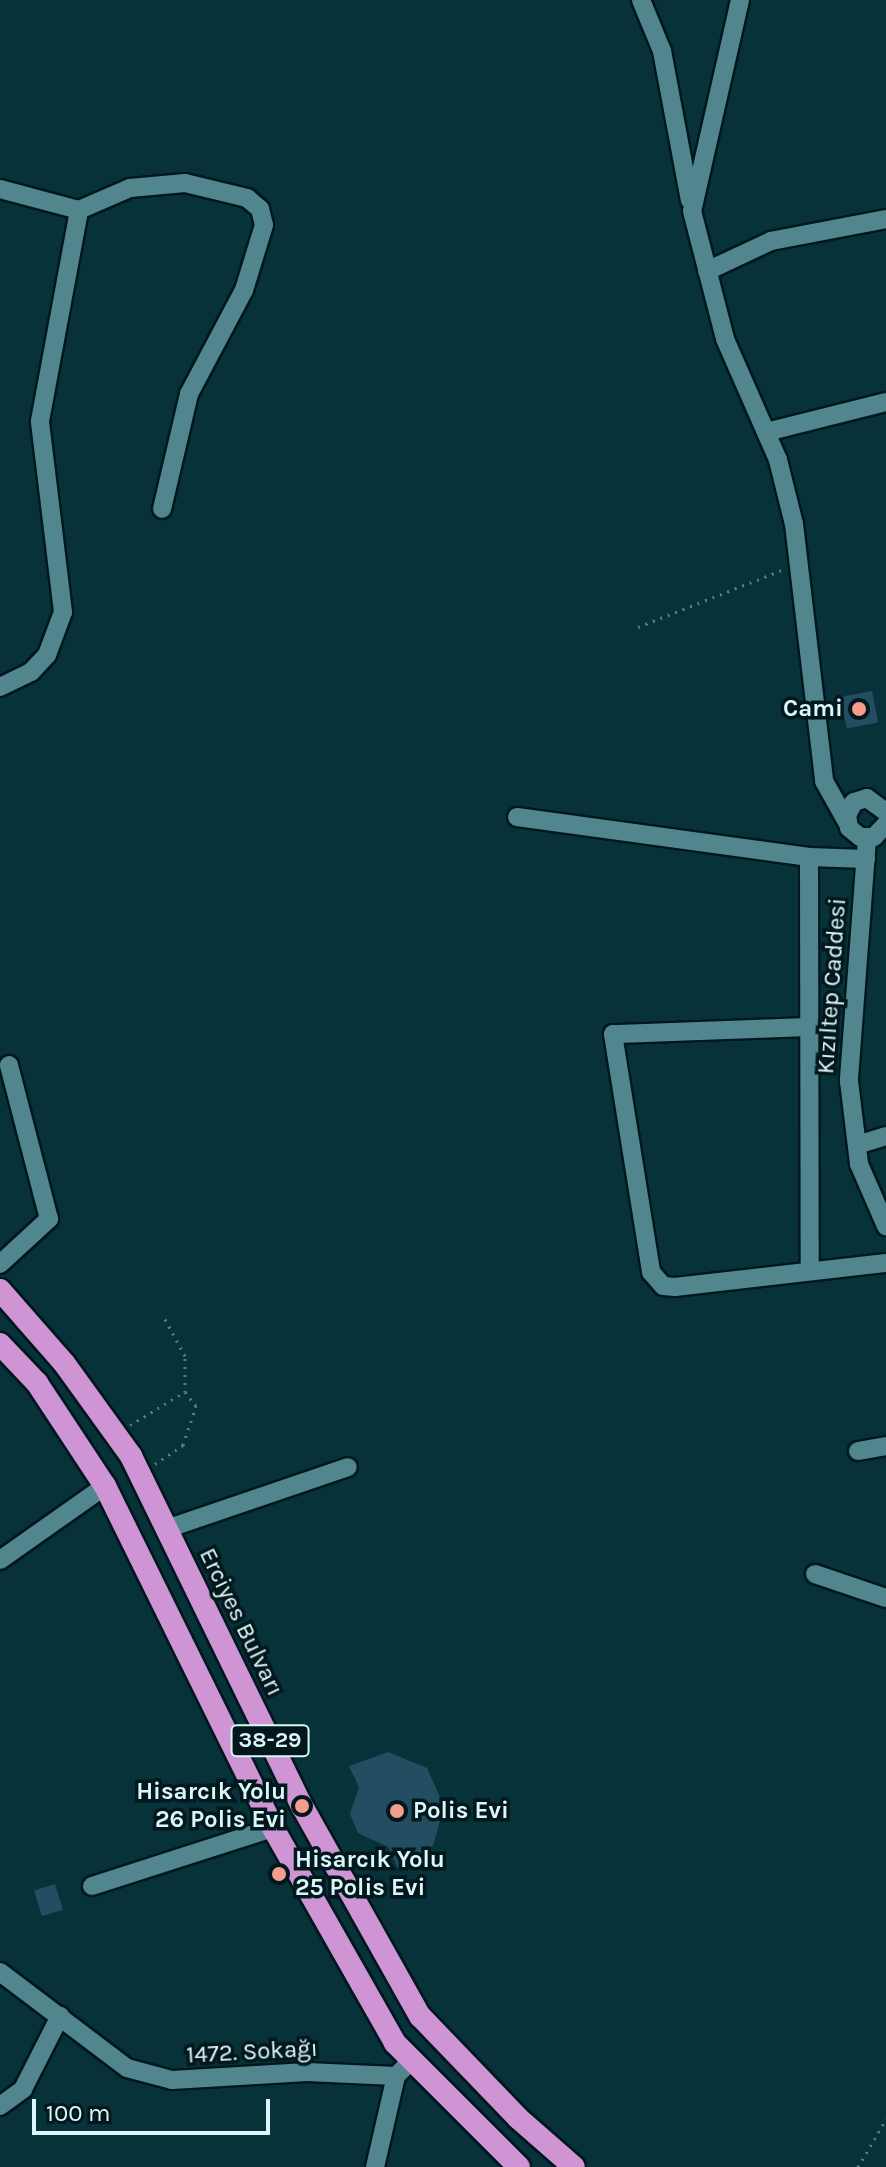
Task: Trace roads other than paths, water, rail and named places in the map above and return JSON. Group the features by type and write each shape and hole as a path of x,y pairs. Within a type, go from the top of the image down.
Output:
{"highway":[{"name":"Erciyes Bulvarı","path":"0,1290 64,1363 141,1474 302,1806 420,2016 518,2118 574,2167"},
{"name":"38-29","path":"0,1344 37,1383 105,1486 273,1828 404,2068 519,2167"}],"street":[{"path":"641,0 662,51 692,211 725,339 766,432 794,524 824,781 847,822 854,834 867,839 880,834 886,812 874,799 860,799 849,808 847,822"},
{"path":"692,211 740,0"},
{"path":"0,189 79,210 130,188 185,183 247,198 263,217 244,290 189,394 162,509"},
{"path":"0,687 31,672 47,655 63,612 40,421 79,210"},
{"path":"707,271 771,241 886,219"},
{"path":"766,432 886,402"},
{"path":"517,817 809,857 866,859"},
{"name":"Kızıltep Caddesi","path":"867,839 851,1011 849,1081 859,1164 886,1226"},
{"path":"809,857 806,1027 810,1271"},
{"path":"806,1027 613,1034 654,1278 675,1287 886,1263"},
{"path":"0,1264 49,1219 9,1065"},
{"path":"857,1145 886,1136"},
{"path":"858,1451 886,1446"},
{"path":"166,1529 348,1467"},
{"path":"0,1560 105,1486"},
{"path":"815,1574 886,1598"},
{"path":"92,1886 273,1828"},
{"name":"1472. Sokağı","path":"0,1972 127,2068 172,2080 404,2068"},
{"path":"0,2106 23,2089 60,2016"},
{"path":"375,2167 404,2068"}],"place":[{"name":"Cami","path":"859,709"},
{"name":"Hisarcık Yolu 26 Polis Evi","path":"302,1806"},
{"name":"Polis Evi","path":"397,1811"},
{"name":"Hisarcık Yolu 25 Polis Evi","path":"279,1874"}]}
